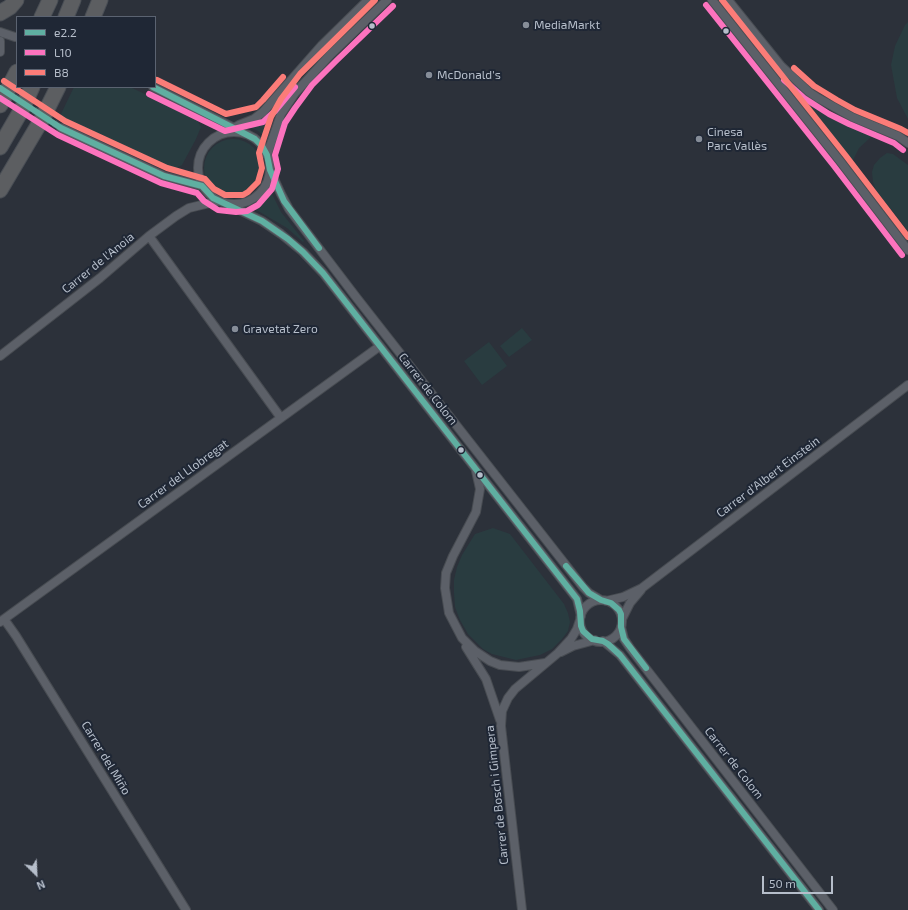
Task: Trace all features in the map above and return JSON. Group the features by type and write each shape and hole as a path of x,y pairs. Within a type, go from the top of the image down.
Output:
{"highway":[{"path":"0,13 10,7 16,0"},
{"path":"42,16 50,0"},
{"path":"66,16 73,0"},
{"path":"93,16 100,0"},
{"path":"0,105 16,74"},
{"path":"0,147 22,109 32,88"},
{"path":"0,190 42,119 58,88"}],"street":[{"path":"224,134 260,115 322,45 368,0"},
{"path":"267,155 278,120 283,109 291,98 330,55 387,0"},
{"path":"712,0 840,161 908,250"},
{"path":"728,0 781,66 809,92 852,117 898,136 908,143"},
{"path":"0,32 15,37"},
{"path":"0,41 0,52"},
{"path":"155,88 246,134 255,139 262,146 267,155 270,170 260,193 245,203 227,204 218,201 209,195 202,186 198,173 199,158 206,146 217,136 238,132 246,134"},
{"path":"225,123 260,115"},
{"path":"61,128 164,176 202,186"},
{"name":"Carrer de Colom","path":"270,170 289,209 356,297 583,587 589,593 604,600"},
{"name":"Carrer de l'Anoia","path":"0,356 100,278 149,236 183,211 218,201"},
{"name":"Carrer de Colom","path":"227,204 266,224 288,239 304,252 324,273 577,600 580,618"},
{"path":"149,236 281,418"},
{"name":"Carrer del Llobregat","path":"2,621 380,346"},
{"name":"Carrer d'Albert Einstein","path":"604,600 623,597 642,588 908,385"},
{"path":"475,469 480,489 476,512 448,568 445,588 449,613 465,645 482,671 490,687 501,726"},
{"name":"Carrer d'Albert Einstein","path":"621,623 630,603 642,588"},
{"path":"604,600 615,606 618,610 621,623 616,635 612,638 599,641 587,636 583,632 580,618 586,606 593,602 604,600"},
{"name":"Carrer de Bosch i Gimpera","path":"522,910 501,726 502,711 511,693 519,684 558,653 573,636 580,618"},
{"name":"Carrer del Miño","path":"2,621 20,642 186,910"},
{"name":"Carrer de Colom","path":"621,623 624,639 630,648 833,910"},
{"path":"462,638 483,657 500,665 519,667 546,663"},
{"name":"Carrer de Colom","path":"599,641 620,655 818,910"},
{"name":"Carrer de Bosch i Gimpera","path":"558,653 573,646 599,641"}],"green space":[{"path":"908,22 908,119 897,98 891,65 895,46 905,25"},
{"path":"74,88 132,88 196,118 201,127 182,165 175,169 171,169 60,116"},
{"path":"793,89 808,102 827,114 870,135 870,138 859,148 852,162 848,162 792,90"},
{"path":"272,115 266,138 258,131 250,127 261,123"},
{"path":"233,139 244,141 257,152 260,157 262,168 260,179 249,192 244,195 233,197 222,195 209,184 206,179 204,168 206,157 217,144 222,141"},
{"path":"887,153 893,154 908,165 908,231 876,190 873,182 872,172 874,165"},
{"path":"271,192 281,212 304,241 303,242 287,228 253,208 264,201"},
{"path":"522,328 532,340 509,357 500,346"},
{"path":"489,342 507,366 482,385 464,361"},
{"path":"493,528 510,534 564,604 568,613 570,622 568,631 552,649 540,655 516,660 492,654 483,649 468,634 455,607 454,580 462,555 475,534"}],"tunnel":[{"path":"4,90 61,128"}],"transit line":[{"name":"B8","path":"4,81 65,121 167,168 205,179 214,189 225,195 243,195 258,182 262,168 259,153 271,117 281,99 300,74 375,0"},
{"name":"B8","path":"722,0 846,156 908,237"},
{"name":"L10","path":"706,5 834,166 902,255"},
{"name":"L10","path":"0,98 58,135 161,183 197,193 204,201 218,210 236,212 247,211 258,205 272,189 278,169 275,155 285,123 295,108 312,85 393,6"},
{"name":"B8","path":"794,68 814,86 837,100 855,110 908,133"},
{"name":"B8","path":"157,80 226,114 256,107 283,77"},
{"name":"L10","path":"784,80 804,98 829,114 894,143 903,150"},
{"name":"L10","path":"149,94 225,131 263,122 275,111 295,87"},
{"name":"e2.2","path":"0,88 61,128 164,176 202,186 213,198 262,221 288,239 303,252 323,273 577,599 583,631 592,639 603,641 608,644 620,655 819,910"},
{"name":"e2.2","path":"155,88 255,139 262,146 267,155 270,170 284,201 319,248"},
{"name":"e2.2","path":"566,566 589,593 601,600 611,603 619,610 621,614 621,627 624,639 646,668"}],"place":[{"name":"MediaMarkt","path":"526,25"},
{"name":"McDonald's","path":"429,75"},
{"name":"Cinesa Parc Vallès","path":"699,139"},
{"name":"Gravetat Zero","path":"235,329"}]}
